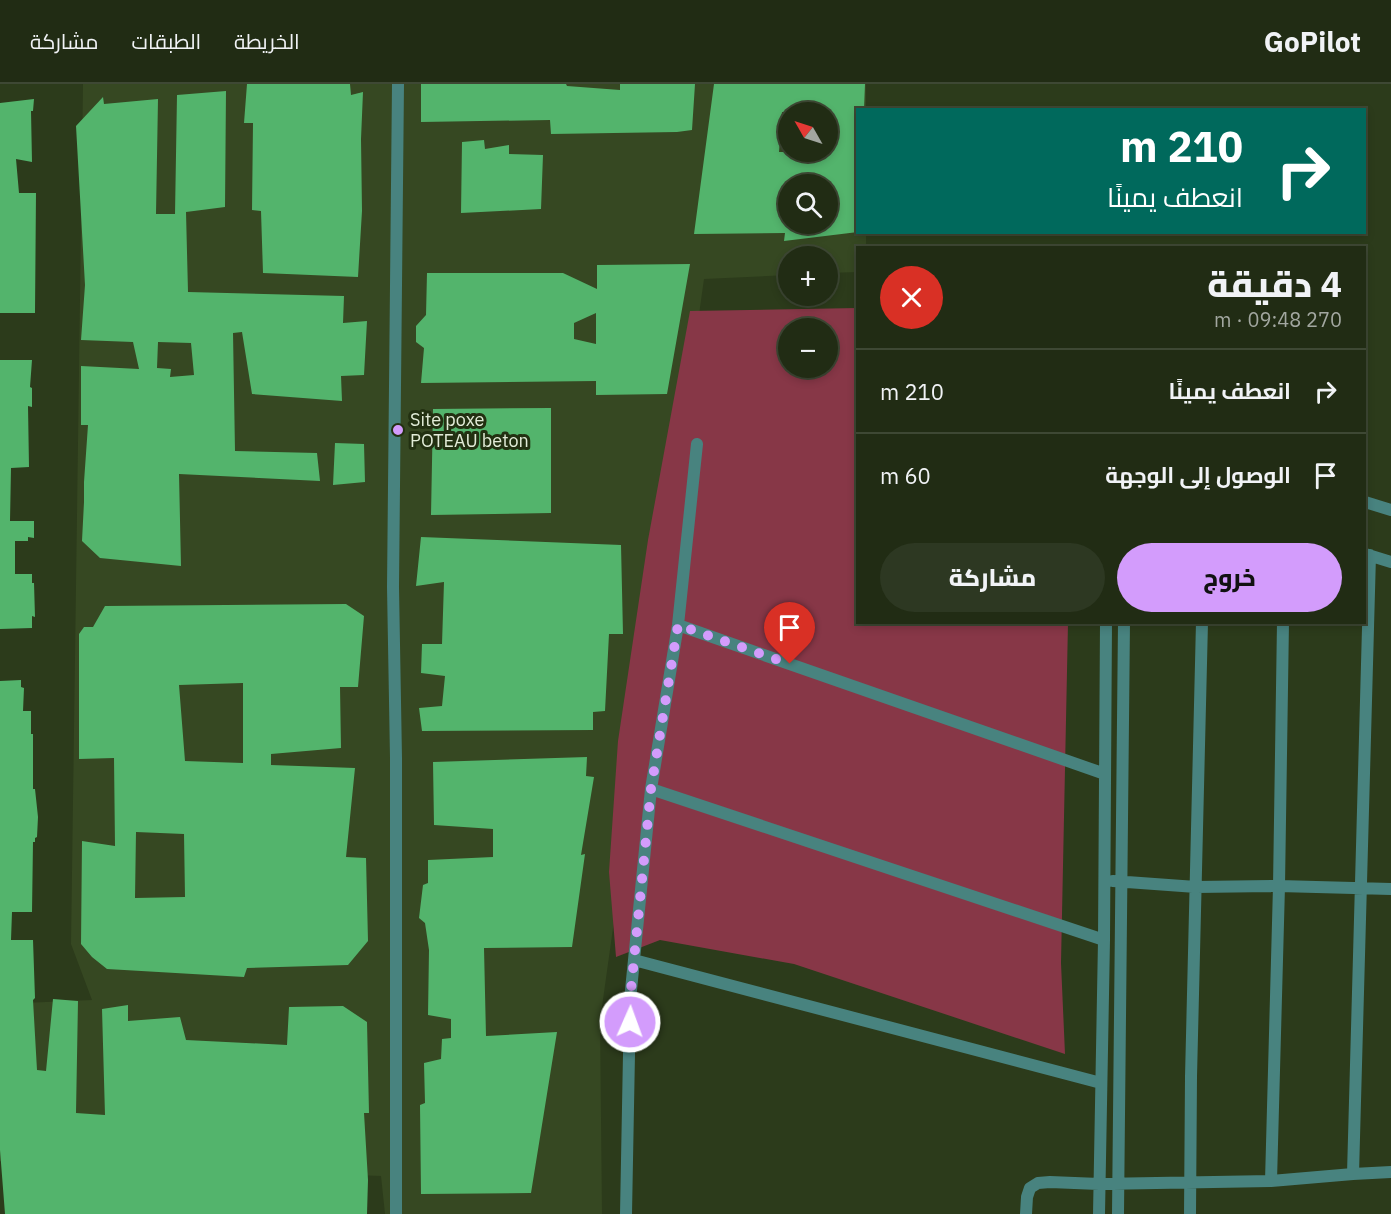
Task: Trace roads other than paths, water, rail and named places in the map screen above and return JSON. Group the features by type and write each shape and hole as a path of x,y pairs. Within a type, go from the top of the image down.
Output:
{"street":[{"path":"396,1214 396,758 393,576 398,84"},
{"path":"626,1214 630,1000 651,789 678,625 697,444"},
{"path":"1366,502 1391,510"},
{"path":"1366,610 1367,554 1391,562"},
{"path":"1099,1214 1105,881 1106,624"},
{"path":"1118,1214 1124,624"},
{"path":"1190,1214 1202,624"},
{"path":"1271,1181 1283,624"},
{"path":"1353,1174 1366,624"},
{"path":"678,625 1105,774"},
{"path":"651,789 1104,940"},
{"path":"1105,881 1196,887 1279,886 1391,889"},
{"path":"634,960 1101,1083"},
{"path":"1026,1214 1030,1188 1038,1183 1271,1181 1391,1172"}],"place":[{"name":"Site poxe POTEAU beton","path":"398,430"}]}
